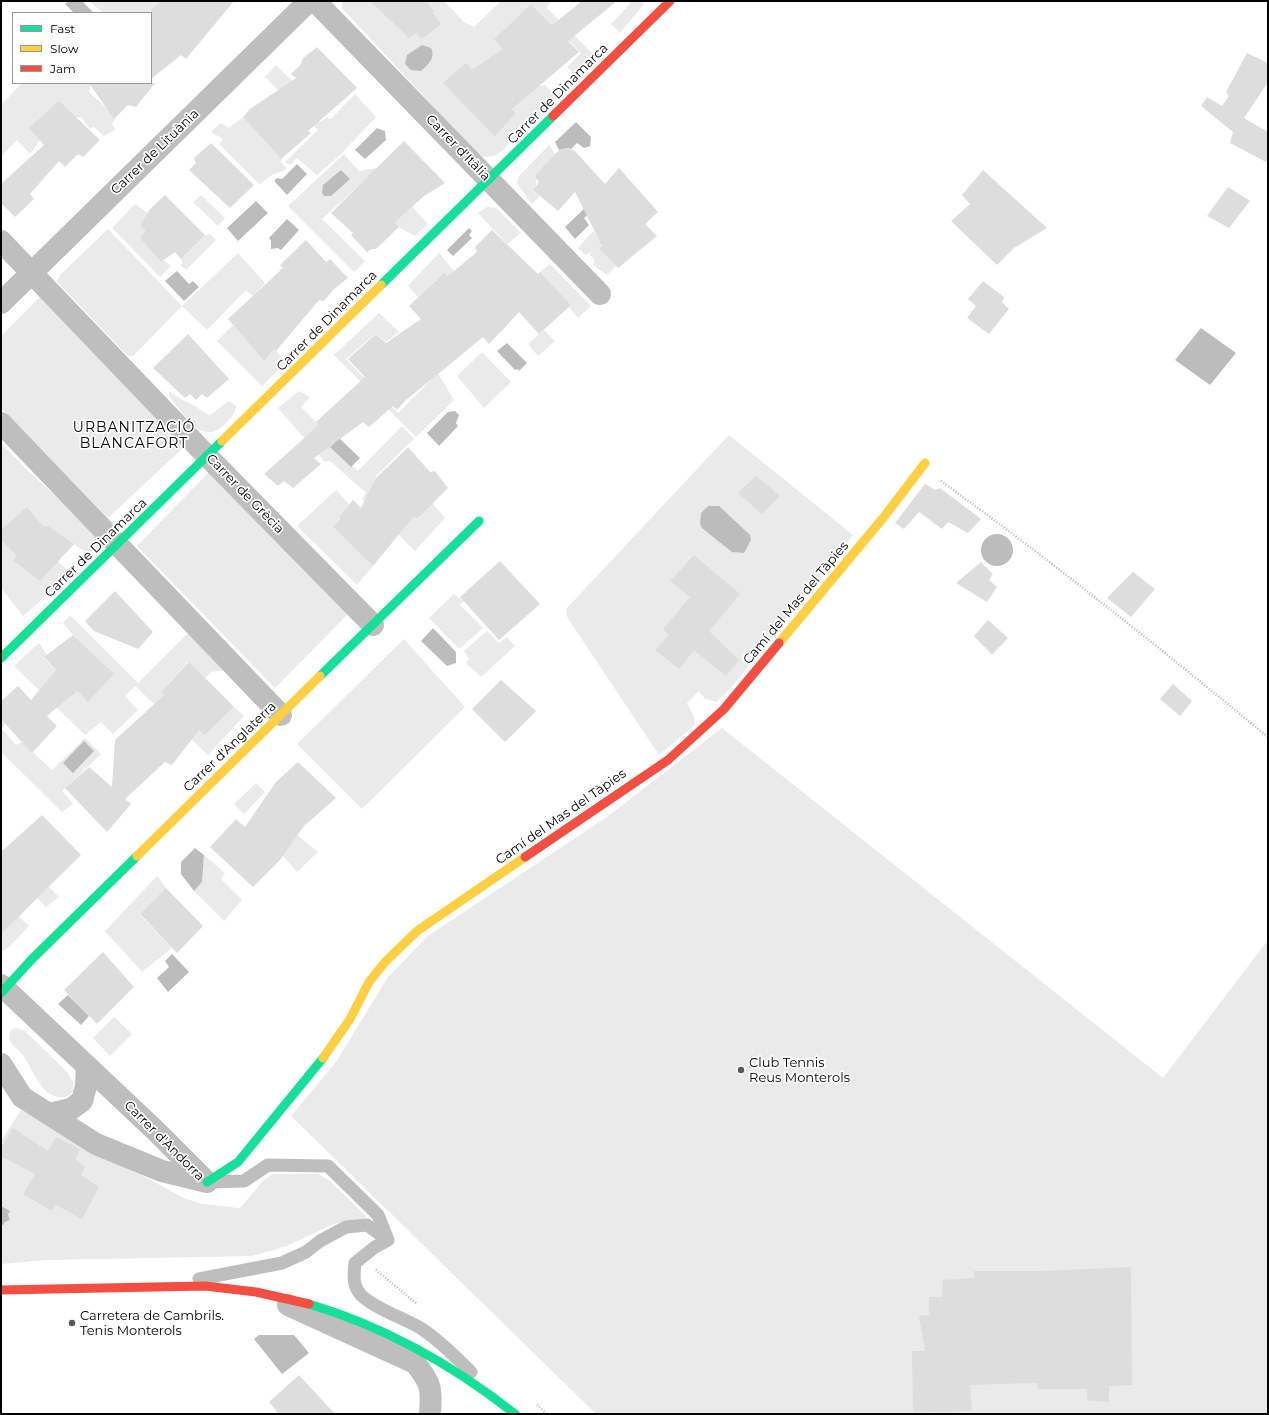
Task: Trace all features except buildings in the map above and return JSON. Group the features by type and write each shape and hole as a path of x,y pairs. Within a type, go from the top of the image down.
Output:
{"street":[{"name":"Carrer de Lituània","path":"1,304 309,1"},
{"name":"Carrer d'Itàlia","path":"315,1 600,294"},
{"name":"Carrer de Dinamarca","path":"1,658 118,545 670,1"},
{"name":"Carrer de Grècia","path":"1,241 373,625"},
{"path":"1,423 281,715"},
{"name":"Camí del Mas del Tàpies","path":"207,1182 238,1162 328,1051 350,1019 369,982 385,962 417,931 668,760 724,709 883,518 925,463"},
{"name":"Carrer d'Anglaterra","path":"2,989 479,521"},
{"name":"Carrer d'Andorra","path":"2,989 87,1066 207,1182"},
{"name":"Carrer d'Andorra","path":"1,1064 22,1097 96,1144 162,1171 207,1182"},
{"path":"49,1114 71,1109 82,1101 86,1086 87,1066"},
{"path":"1,1290 217,1287 262,1293 316,1305 351,1317 423,1350 452,1366 501,1401 516,1414"},
{"path":"262,1293 415,1363 428,1379 432,1396 430,1414"}],"lane":[{"path":"207,1182 244,1181 268,1166 328,1166 378,1215 388,1240"},
{"path":"156,1287 282,1263 306,1252 320,1241 346,1227 367,1225 388,1240"},
{"path":"388,1240 375,1247 355,1263 354,1282 362,1295 388,1312 422,1329 454,1354 501,1401"}],"path":[{"path":"925,463 932,474 1005,528 1196,678 1268,737"}],"shaded area":[{"path":"68,1 82,1 93,12 73,12 65,4"},
{"path":"89,1 161,1 148,12 102,12"},
{"path":"342,1 444,1 464,22 474,27 501,1 551,1 547,8 595,56 579,75 575,75 567,67 581,53 531,4 494,39 539,86 545,85 550,90 556,90 560,94 503,150 493,156 483,157 469,145 342,8"},
{"path":"629,1 641,1 644,4 620,33 611,24 630,4"},
{"path":"422,45 431,48 433,55 432,58 421,71 411,70 405,64 407,55"},
{"path":"276,65 315,104 307,111 320,122 327,117 329,119 332,118 355,94 376,117 340,155 317,175 297,158 290,165 285,162 318,130 265,77"},
{"path":"21,84 90,84 89,92 116,117 112,125 116,129 104,136 94,127 90,129 81,117 29,128 40,140 30,154 17,140 1,157 1,105"},
{"path":"243,117 281,159 281,162 287,168 270,176 259,184 219,144 223,139 211,132 220,123 229,128"},
{"path":"576,122 591,137 590,146 584,148 577,143 571,149 567,148 559,150 555,142"},
{"path":"377,128 385,131 386,140 365,159 355,150"},
{"path":"549,145 555,154 534,176 536,179 536,186 533,190 540,196 532,204 517,183 518,177"},
{"path":"344,154 359,171 377,168 428,224 415,236 399,227 382,208 357,187 322,219 365,261 354,272 288,206"},
{"path":"297,164 307,174 287,195 275,182 275,180 277,178 282,179"},
{"path":"341,170 350,179 331,196 324,196 322,193 323,185"},
{"path":"201,195 225,218 218,226 193,202"},
{"path":"256,201 268,213 238,241 227,228"},
{"path":"135,204 148,213 140,225 145,231 140,238 161,262 164,260 171,266 160,277 112,228"},
{"path":"587,206 592,211 584,218 589,225 575,239 565,227"},
{"path":"487,207 496,208 521,233 507,244 478,213"},
{"path":"287,219 299,230 281,250 278,248 271,249 271,241 269,238"},
{"path":"469,228 472,231 469,235 472,238 453,256 447,250"},
{"path":"108,229 182,306 133,356 128,356 57,282 60,275"},
{"path":"593,231 603,244 600,248 616,266 607,275 593,265 595,261 589,253 585,255 578,248"},
{"path":"210,234 216,240 186,270 180,265 183,263 181,259 205,235"},
{"path":"238,253 265,283 253,296 246,290 207,330 182,306"},
{"path":"439,253 464,283 507,325 501,332 445,272 418,297 408,286"},
{"path":"550,264 591,306 578,318 569,307 571,305 540,272"},
{"path":"177,271 189,284 193,281 199,287 184,301 165,281"},
{"path":"40,297 184,447 108,518 1,408 1,336"},
{"path":"379,313 399,332 386,342 376,333 346,359 398,413 438,373 454,400 416,437 334,355"},
{"path":"233,325 264,361 274,349 284,359 292,351 296,353 262,386 217,341"},
{"path":"1201,328 1236,353 1210,385 1175,360"},
{"path":"544,330 555,341 538,356 528,344"},
{"path":"507,343 527,363 519,371 518,369 515,370 497,351"},
{"path":"482,352 511,382 484,408 457,376"},
{"path":"169,391 210,415 229,401 236,406 234,414 217,430 209,432 201,430 187,419 169,396"},
{"path":"299,391 310,397 301,407 320,426 324,441 358,471 402,426 414,439 376,476 372,485 401,514 409,509 417,519 432,503 445,518 415,551 362,499 366,493 330,461 325,462 278,408"},
{"path":"455,411 459,415 456,423 458,426 439,446 427,433 448,412"},
{"path":"729,435 853,535 735,683 717,702 705,699 699,691 687,703 694,717 695,725 659,755 567,617 566,609"},
{"path":"339,438 360,458 351,467 330,447"},
{"path":"1,443 27,470 98,535 98,546 88,554 74,544 58,561 71,575 23,616 1,588"},
{"path":"211,470 350,612 275,688 137,546"},
{"path":"336,490 349,504 339,516 340,519 333,527 373,566 357,585 297,526"},
{"path":"708,506 719,506 750,535 751,540 744,553 732,552 702,528 700,524 701,513"},
{"path":"994,534 1000,534 1010,541 1013,550 1012,556 1006,563 1000,566 994,566 984,559 981,553 981,547 988,537"},
{"path":"454,594 464,601 460,605 483,628 459,649 429,618"},
{"path":"70,615 138,683 189,632 227,670 211,672 204,679 188,662 161,692 205,735 234,707 244,716 208,755 135,686 125,696 138,710 113,734 101,722 85,735 14,666 39,643 47,655 44,658 56,670 46,682 77,691 88,701 113,674 73,635 63,623"},
{"path":"433,628 456,652 456,663 447,666 421,641"},
{"path":"487,631 499,643 507,637 515,646 481,677 466,663 469,659 464,651"},
{"path":"404,639 465,707 362,809 297,744"},
{"path":"1,719 5,724 2,729 16,745 22,742 52,770 85,738 101,754 62,791 73,804 62,812 1,752"},
{"name":"Club Tennis Reus Monterols","path":"722,728 1163,1078 1268,940 1268,1414 596,1414 291,1116 336,1062 388,977 428,936 607,817"},
{"path":"84,741 94,751 73,773 63,763"},
{"path":"256,783 265,792 244,814 234,804"},
{"path":"297,835 318,852 297,872 270,841"},
{"path":"195,848 204,855 202,882 194,891 181,874 181,862"},
{"path":"204,855 225,873 221,879 242,900 224,921 194,891 202,882"},
{"path":"7,867 34,872 59,897 46,907"},
{"path":"157,876 166,888 140,915 172,948 142,972 105,931"},
{"path":"18,916 29,926 8,948 1,952 1,925 6,929"},
{"path":"172,954 189,972 168,992 157,978 169,967 165,961"},
{"path":"68,995 89,1016 81,1025 58,1004"},
{"path":"114,1017 132,1034 110,1056 93,1038"},
{"path":"16,1028 25,1031 67,1072 73,1082 73,1091 70,1095 61,1097 53,1096 41,1085 23,1055 13,1046 9,1039 11,1030"},
{"path":"21,1110 184,1198 202,1204 240,1208 264,1180 273,1174 318,1174 330,1181 366,1216 365,1222 344,1221 329,1226 287,1246 252,1256 47,1260 1,1264 1,1141"},
{"path":"1,1206 10,1211 8,1215 10,1220 5,1222 3,1225 1,1225"},
{"path":"259,1335 294,1335 309,1353 282,1374 254,1339"}],"traffic: fast":[{"path":"381,285 553,116"},
{"path":"1,658 222,441"},
{"path":"320,676 479,521"},
{"path":"1,993 32,959 137,856"},
{"path":"207,1182 238,1162 323,1058"},
{"path":"309,1304 365,1324 418,1349 467,1379 515,1414"}],"traffic: slow":[{"path":"222,441 381,285"},
{"path":"779,643 883,518 925,463"},
{"path":"137,856 320,676"},
{"path":"323,1058 350,1019 369,982 385,962 417,931 525,857"}],"traffic: jam":[{"path":"553,116 670,1"},
{"path":"525,857 668,760 724,709 779,643"},
{"path":"1,1290 205,1286 256,1292 309,1304"}],"place":[{"name":"Club Tennis Reus Monterols","path":"741,1070"},
{"name":"Carretera de Cambrils. Tenis Monterols","path":"72,1323"}],"district":[{"name":"URBANITZACIÓ BLANCAFORT","path":"134,436"}]}
